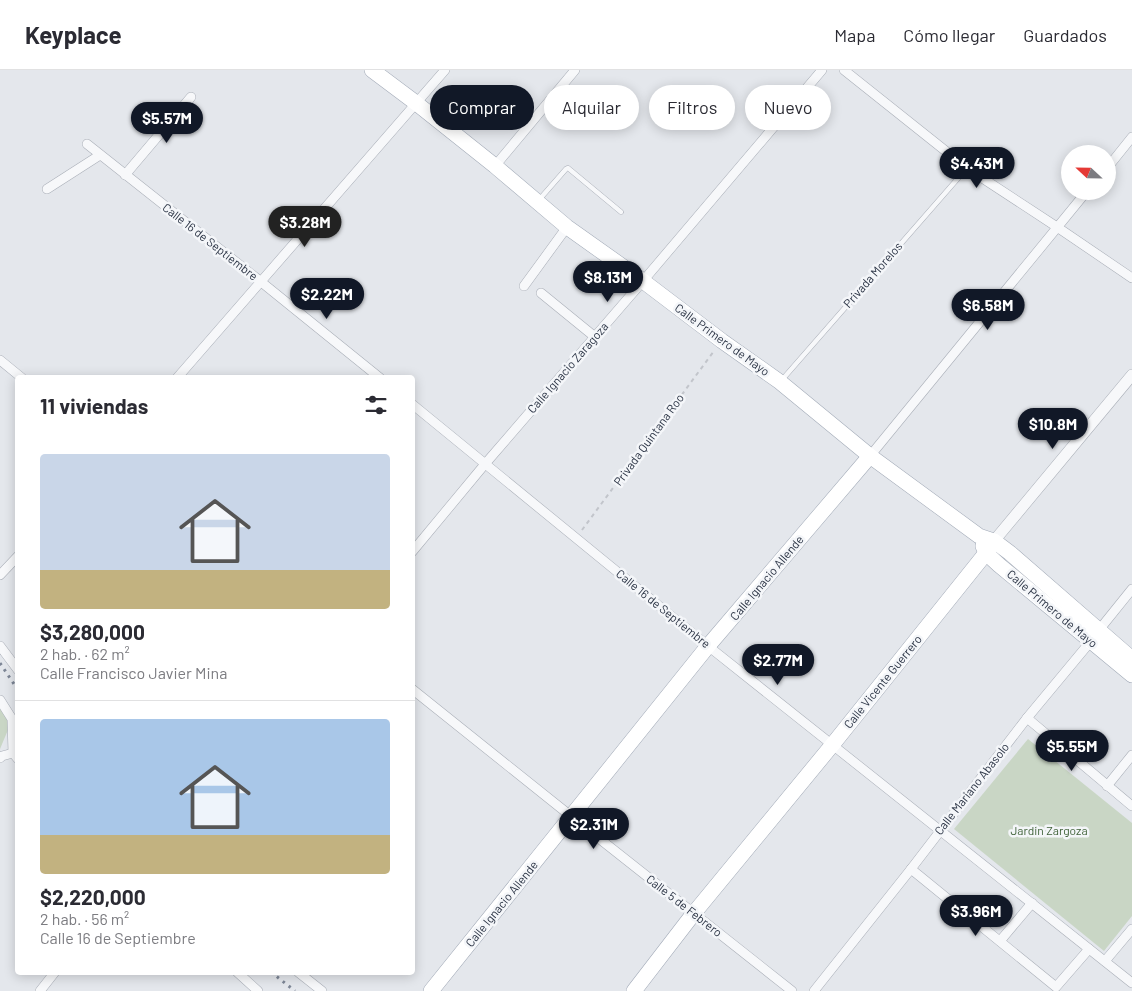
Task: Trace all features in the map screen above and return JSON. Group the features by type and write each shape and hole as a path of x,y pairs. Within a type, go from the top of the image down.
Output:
{"main road":[{"name":"Calle Primero de Mayo","path":"372,70 495,166 567,227 780,382 870,456 979,536 1095,635 1132,659"},
{"name":"Calle Ignacio Allende","path":"431,991 708,646 870,456"},
{"name":"Calle Vicente Guerrero","path":"634,991 694,913 833,744 990,547"},
{"name":"Calle Primero de Mayo","path":"1095,635 1132,675"}],"street":[{"path":"179,375 445,70"},
{"path":"495,166 575,70"},
{"name":"Calle Ignacio Zaragoza","path":"415,548 822,70"},
{"path":"844,70 967,168 1132,278"},
{"path":"124,175 191,97"},
{"path":"1116,157 1132,137"},
{"name":"Calle 16 de Septiembre","path":"87,144 376,375"},
{"path":"47,189 100,154"},
{"name":"Calle Ignacio Allende","path":"870,456 1080,200"},
{"path":"524,286 567,227"},
{"path":"541,293 595,337"},
{"path":"0,360 18,375"},
{"name":"Calle Vicente Guerrero","path":"990,547 1132,375"},
{"name":"Calle 16 de Septiembre","path":"415,406 708,646 1132,984"},
{"path":"0,575 15,559"},
{"name":"Calle Mariano Abasolo","path":"814,991 1027,718 1132,588"},
{"path":"0,646 15,666"},
{"name":"Calle 5 de Febrero","path":"415,691 792,991"},
{"path":"0,700 12,719 15,756 0,758"},
{"path":"1027,718 1132,806"},
{"path":"1107,786 1132,755"},
{"path":"911,869 1056,987 1089,950"},
{"path":"1000,941 1032,903"},
{"path":"1105,961 1132,929"},
{"path":"40,991 53,975"},
{"path":"240,975 258,991"},
{"path":"302,975 322,991"}],"lane":[{"path":"537,202 568,168 621,212"},
{"name":"Privada Morelos","path":"780,382 967,168"}],"path":[{"name":"Privada Quintana Roo","path":"576,538 722,341"}],"green space":[{"path":"0,707 10,725 0,749"},
{"name":"Jardin Zargoza","path":"1028,739 1132,823 1132,916 1104,951 954,829"}],"railway":[{"path":"0,663 15,686"},
{"path":"275,975 295,991"}]}
